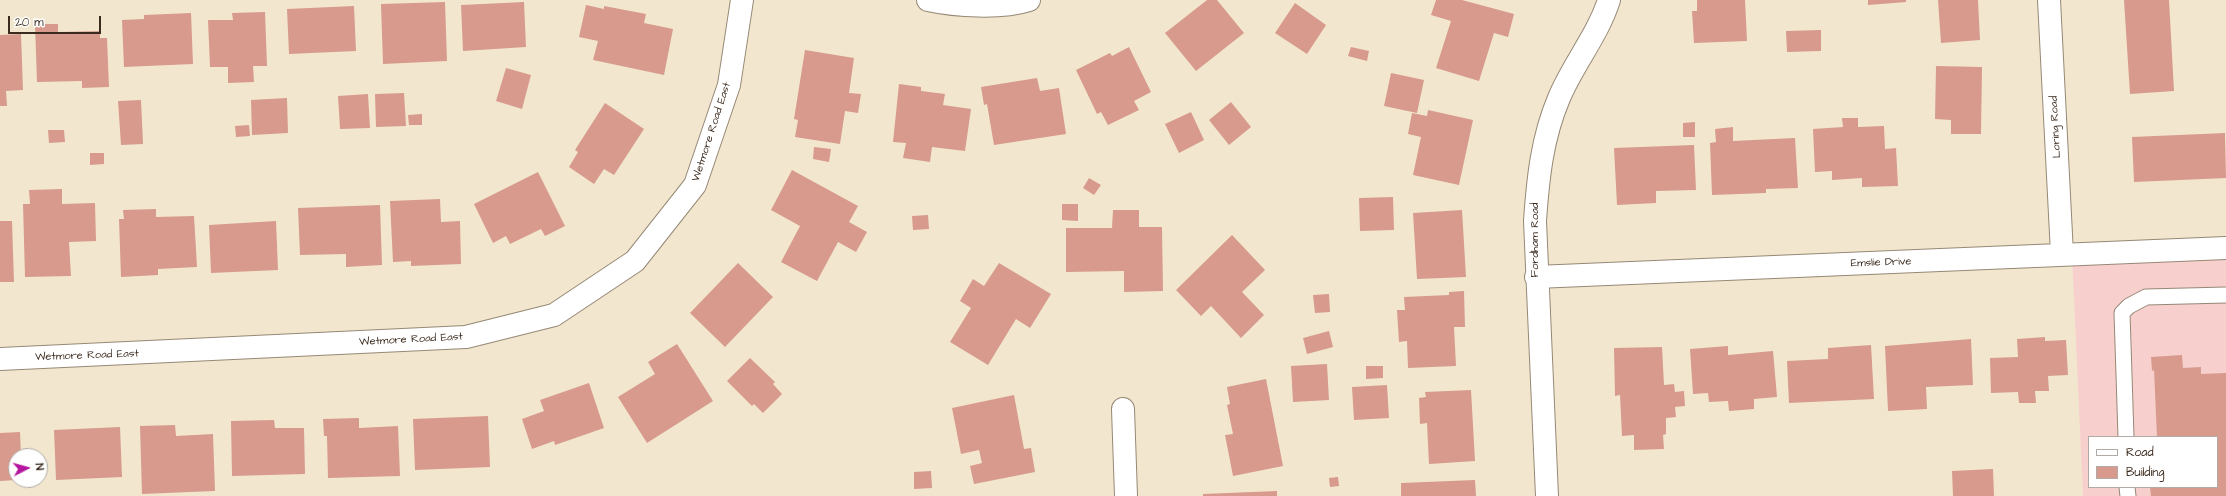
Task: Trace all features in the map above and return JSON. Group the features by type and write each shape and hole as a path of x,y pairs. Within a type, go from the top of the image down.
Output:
{"street":[{"name":"Wetmore Road East","path":"0,359 466,337 554,315 635,261 695,185 729,85 742,0"},
{"path":"928,0 945,4 981,6 1029,0"},
{"name":"Fordham Road","path":"1547,496 1536,277 1535,221 1538,177 1544,138 1559,97 1603,18 1609,0"},
{"name":"Loring Road","path":"2049,0 2062,254"},
{"name":"Emslie Drive","path":"1536,277 2226,248"},
{"path":"1123,409 1126,496"}],"lane":[{"path":"2126,436 2122,313 2129,306 2146,297 2226,295"}],"shaded area":[{"path":"2226,249 2226,496 2083,496 2072,255"}],"building":[{"path":"1207,0 1217,0 1244,33 1196,71 1165,33"},
{"path":"1436,0 1462,0 1514,14 1508,37 1494,33 1479,81 1436,68 1451,21 1431,15"},
{"path":"1697,0 1745,0 1747,41 1694,43 1692,11 1697,11"},
{"path":"1868,0 1906,0 1906,2 1868,5"},
{"path":"1938,0 1978,0 1980,40 1941,43"},
{"path":"2124,0 2169,0 2174,91 2130,94"},
{"path":"445,2 447,61 383,64 381,4"},
{"path":"524,2 526,47 463,51 461,5"},
{"path":"1295,3 1326,25 1307,54 1275,33"},
{"path":"586,5 604,9 604,6 646,14 644,23 673,29 664,75 593,60 598,41 579,37"},
{"path":"354,6 356,51 289,54 287,9"},
{"path":"265,12 267,66 253,66 254,82 228,83 228,67 210,67 208,20 233,20 232,13"},
{"path":"191,13 193,64 124,67 122,20 144,19 144,15"},
{"path":"35,24 58,24 58,32 100,31 100,38 107,38 109,87 82,88 82,81 37,82"},
{"path":"1821,30 1821,51 1787,52 1786,31"},
{"path":"21,34 23,90 6,91 7,106 0,106 0,35"},
{"path":"1129,47 1151,92 1134,101 1139,110 1108,125 1101,112 1097,114 1076,70 1110,53 1112,56"},
{"path":"1351,47 1369,51 1367,61 1348,56"},
{"path":"805,50 854,58 849,93 861,94 858,113 845,111 840,144 795,137 798,120 794,119"},
{"path":"1936,66 1982,67 1981,134 1951,134 1951,120 1935,119"},
{"path":"506,68 531,75 522,109 496,101"},
{"path":"1391,73 1424,80 1417,113 1384,106"},
{"path":"1037,78 1040,91 1059,88 1066,134 994,145 987,104 984,105 981,87"},
{"path":"899,84 921,87 921,91 945,94 943,105 971,109 965,151 932,147 930,162 903,158 906,143 893,142"},
{"path":"404,93 406,126 376,127 375,94"},
{"path":"368,94 370,128 340,129 338,96"},
{"path":"287,98 288,133 252,135 251,100"},
{"path":"141,100 143,144 121,145 118,101"},
{"path":"1231,102 1251,127 1229,145 1209,120"},
{"path":"605,103 644,129 614,175 604,169 594,184 569,167 578,152 575,150"},
{"path":"1428,110 1473,120 1459,185 1413,175 1421,137 1408,134 1412,113 1427,116"},
{"path":"1191,112 1204,140 1179,153 1165,124"},
{"path":"422,114 422,125 409,125 408,115"},
{"path":"1842,118 1858,118 1858,127 1884,126 1885,149 1896,148 1898,186 1862,187 1862,178 1832,180 1832,171 1815,172 1813,129 1843,127"},
{"path":"1695,122 1695,137 1683,137 1683,123"},
{"path":"249,125 250,136 236,137 235,126"},
{"path":"1733,127 1733,141 1795,138 1798,188 1766,189 1766,193 1712,195 1710,143 1716,142 1715,129"},
{"path":"48,130 64,130 65,142 49,143"},
{"path":"2225,133 2226,178 2134,182 2132,137"},
{"path":"1694,145 1696,190 1656,191 1656,203 1617,205 1614,148"},
{"path":"814,147 831,149 829,162 813,159"},
{"path":"90,153 104,153 104,164 90,165"},
{"path":"792,170 858,206 849,222 867,232 856,252 838,242 817,281 781,262 800,226 771,210"},
{"path":"538,172 565,226 545,236 541,229 510,244 506,236 493,243 474,204"},
{"path":"1089,178 1101,185 1094,195 1083,188"},
{"path":"62,189 62,204 95,203 96,241 69,242 71,276 25,277 23,204 30,204 29,190"},
{"path":"1393,197 1394,230 1360,231 1359,198"},
{"path":"440,199 441,222 460,221 461,264 411,266 411,261 393,262 390,201"},
{"path":"1062,204 1078,204 1078,221 1062,220"},
{"path":"380,205 382,265 346,267 346,254 300,255 298,208"},
{"path":"156,209 156,217 194,216 197,267 158,269 158,275 121,277 119,219 124,219 123,210"},
{"path":"1113,210 1139,210 1139,227 1162,227 1163,291 1124,292 1124,271 1066,272 1066,228 1112,228"},
{"path":"1462,210 1466,277 1417,279 1413,213"},
{"path":"928,215 929,229 913,230 912,216"},
{"path":"0,221 12,221 14,282 0,282"},
{"path":"276,221 278,270 211,273 209,225"},
{"path":"1232,235 1265,270 1242,292 1264,315 1241,338 1211,306 1201,316 1176,290"},
{"path":"738,263 773,297 725,347 690,313"},
{"path":"999,263 1051,294 1030,328 1016,319 988,365 950,342 971,308 960,301 973,279 984,286"},
{"path":"1464,291 1465,327 1454,327 1456,366 1408,368 1407,341 1399,342 1397,310 1405,310 1404,297 1449,295 1449,292"},
{"path":"1329,294 1330,312 1315,313 1313,295"},
{"path":"1329,331 1333,347 1307,354 1303,338"},
{"path":"2045,337 2045,341 2066,340 2068,375 2048,376 2049,391 2035,391 2036,403 2019,403 2018,392 1991,393 1990,358 2018,357 2017,339"},
{"path":"1971,339 1973,385 1926,387 1927,409 1888,411 1885,346"},
{"path":"677,344 713,401 647,443 618,397 655,374 648,362"},
{"path":"1871,345 1874,399 1789,403 1787,361 1828,359 1828,348"},
{"path":"1728,346 1728,355 1773,351 1777,397 1754,399 1754,409 1729,411 1728,401 1709,402 1708,393 1693,394 1690,349"},
{"path":"1662,347 1664,385 1674,384 1675,392 1684,391 1685,406 1675,407 1676,417 1666,418 1666,434 1663,435 1664,449 1634,450 1634,435 1622,436 1620,395 1615,396 1614,348"},
{"path":"2182,355 2183,368 2201,367 2201,374 2226,373 2226,496 2151,496 2150,488 2218,488 2218,436 2157,436 2154,370 2152,371 2151,357"},
{"path":"750,358 775,382 773,384 782,394 763,413 754,404 752,406 727,381"},
{"path":"1327,364 1329,400 1293,402 1291,366"},
{"path":"1366,366 1383,366 1383,378 1366,379"},
{"path":"1266,379 1283,466 1233,476 1225,435 1233,434 1227,405 1230,404 1227,387"},
{"path":"589,383 604,428 555,445 554,441 532,449 522,419 544,411 540,400"},
{"path":"1387,385 1389,418 1354,420 1352,387"},
{"path":"1471,390 1475,461 1429,464 1427,423 1420,424 1419,398 1426,397 1425,392"},
{"path":"1014,395 1024,449 1031,448 1035,472 974,484 970,466 982,463 979,450 961,454 952,408"},
{"path":"488,416 490,467 415,470 413,419"},
{"path":"359,418 359,428 398,426 400,476 328,478 327,436 324,436 323,419"},
{"path":"274,420 275,428 304,428 305,474 232,476 231,421"},
{"path":"175,425 176,436 213,434 215,491 142,494 140,426"},
{"path":"120,427 122,477 56,480 54,430"},
{"path":"20,432 21,448 8,448 8,480 0,481 0,433"},
{"path":"1993,469 1994,496 1953,496 1952,471"},
{"path":"931,471 932,488 914,489 914,472"},
{"path":"1338,477 1339,486 1330,487 1329,478"},
{"path":"1475,480 1476,496 1401,496 1401,483"},
{"path":"1277,491 1277,496 1203,496 1203,494"}]}
